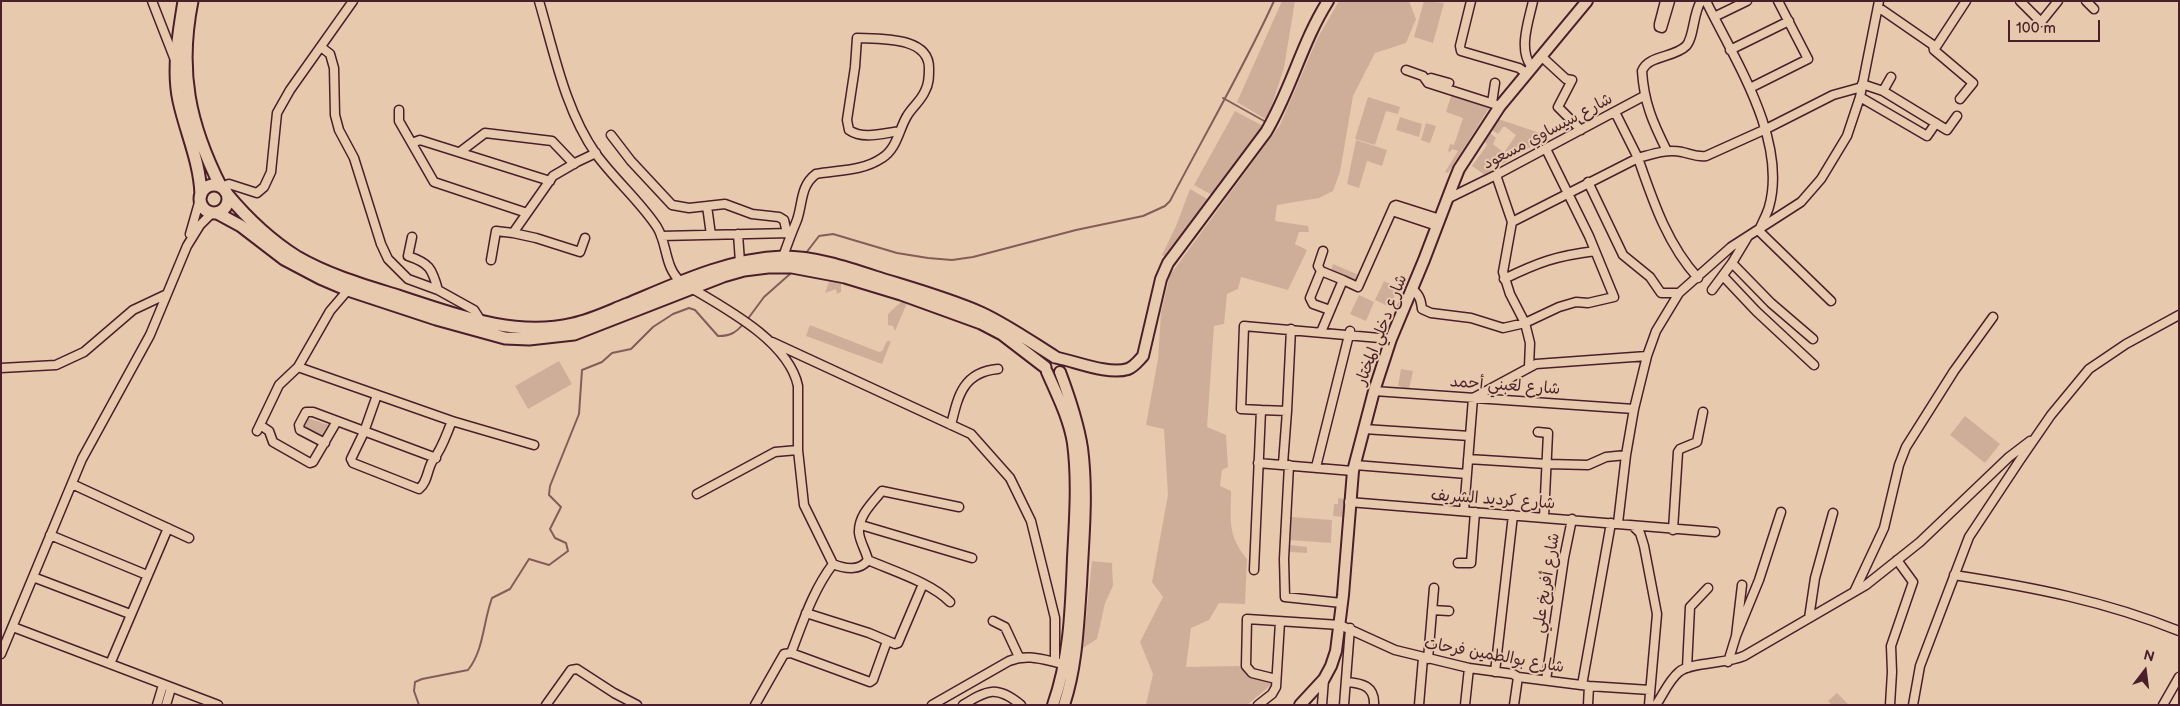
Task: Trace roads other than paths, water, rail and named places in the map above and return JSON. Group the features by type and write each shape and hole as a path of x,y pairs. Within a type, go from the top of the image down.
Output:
{"highway":[{"path":"184,1 177,47 179,100 197,161 200,197 204,208 241,226 291,263 348,290 476,331 505,338 529,339 574,334 691,288 744,270 792,267 818,270 877,286 972,319 1002,334 1046,369"},
{"path":"192,1 186,42 185,71 188,94 198,136 228,198 225,208 214,213"},
{"path":"200,197 203,190 211,185 223,189 259,228 280,245 314,266 368,286 481,321 533,328 573,324 598,316 720,267 740,262 783,257 825,262 845,267 969,308 996,321 1065,366"}],"main road":[{"path":"1053,705 1059,663 1070,612 1075,472 1073,443 1068,423 1046,369 1048,358 1065,366 1122,370 1135,365 1143,356 1161,279 1168,263 1266,132 1278,109 1304,44 1328,1"},
{"name":"شارع دخلي المختار","path":"1300,705 1324,679 1334,659 1345,626 1342,604 1349,502 1354,468 1374,391 1391,339 1453,184 1496,104 1525,69 1541,56 1587,1"},
{"path":"1046,369 1054,374 1065,366"},
{"path":"1064,705 1074,667 1078,634 1085,501 1082,447 1065,366"}],"street":[{"path":"152,1 177,65"},
{"path":"223,189 229,184 257,193 264,187 271,172 277,113 290,90 353,1"},
{"path":"539,1 580,129 596,153 651,220 661,236 671,271 681,282 755,329 768,340 788,364 796,380 798,450 804,505 834,564 849,569 864,565 868,560"},
{"path":"1471,1 1460,46 1461,51 1525,69 1533,1"},
{"path":"1664,1 1658,24 1662,28 1670,1"},
{"path":"1667,151 1650,116 1644,96 1643,68 1649,63 1678,52 1686,46 1701,1"},
{"path":"1706,1 1759,107 1766,129 1772,174 1772,194 1769,208 1759,230"},
{"path":"1714,17 1747,1"},
{"path":"1750,88 1808,59 1778,1"},
{"path":"1934,50 1966,1"},
{"path":"2020,1 2041,22 2058,1"},
{"path":"2086,1 2094,9"},
{"path":"1588,705 1586,685 1634,409 1647,356 1656,331 1680,293 1731,247 1801,202 1821,179 1847,136 1860,97 1878,4 1933,45 1934,50 1973,83 1960,99"},
{"path":"1730,50 1789,21"},
{"path":"783,257 789,233 797,219 805,186 810,179 816,174 854,169 885,157 892,148 908,115 921,99 929,82 930,64 913,44 902,41 857,38 848,120 849,130 855,135 863,136 900,131"},
{"path":"321,47 330,54 334,68 335,115 339,130 354,158 381,244 388,259 408,279 438,290 474,310 481,321"},
{"path":"1541,56 1566,79 1572,80 1558,107 1581,130"},
{"path":"1406,70 1423,76 1428,83 1496,104"},
{"path":"1883,92 1891,77"},
{"path":"1426,80 1431,78 1449,83"},
{"path":"1495,83 1491,96 1496,104"},
{"path":"1512,222 1638,158 1661,151 1680,152 1698,157 1706,156 1833,96 1862,85 1883,92 1947,130 1957,116"},
{"name":"شارع سيساوي مسعود","path":"1447,199 1546,149 1644,96"},
{"path":"1860,97 1927,136 1936,123"},
{"path":"399,110 398,121 434,182 527,213"},
{"path":"1615,112 1638,158 1662,221 1682,260 1698,278"},
{"path":"460,152 485,133 552,141 574,164"},
{"path":"611,135 631,161 672,205 679,208 724,204 752,214 779,217 784,220 789,233"},
{"path":"412,144 420,140 550,181"},
{"path":"1412,290 1417,293 1422,309 1431,313 1471,318 1499,328 1525,323 1559,307 1576,302 1588,303 1614,297 1568,193 1546,149"},
{"path":"513,233 553,176 596,153"},
{"path":"1496,175 1512,222 1502,272 1525,323 1530,342 1529,367"},
{"path":"1588,182 1623,255 1650,277 1660,293 1680,293"},
{"path":"1453,184 1463,191"},
{"path":"1,654 82,459 150,335 187,246 200,197"},
{"path":"707,206 711,235"},
{"path":"1323,251 1318,266 1321,270 1358,287 1371,264 1389,224 1392,211 1439,222"},
{"path":"187,246 200,225 214,213"},
{"path":"1759,230 1831,301"},
{"path":"490,260 496,231 536,238 580,252 585,238"},
{"path":"661,236 789,233"},
{"path":"738,234 740,262"},
{"path":"1712,290 1732,263 1748,236"},
{"path":"412,237 408,256 426,262 434,275 438,290"},
{"path":"1504,279 1537,262 1594,251"},
{"path":"1732,263 1771,303 1813,338"},
{"path":"1321,270 1310,298 1313,304 1330,310"},
{"path":"1723,276 1756,311 1814,365"},
{"path":"1321,332 1343,280"},
{"path":"337,421 313,462 310,463 274,442 269,431 258,428 279,385 298,367 330,311 348,290"},
{"path":"1,368 56,365 84,352 133,310 167,294"},
{"path":"1913,705 1920,666 1969,538 2037,435 2089,369 2126,344 2179,314"},
{"path":"1854,592 1884,528 1899,464 1906,447 1954,371 1992,317"},
{"path":"1287,411 1241,409 1244,326 1349,333 1391,339"},
{"path":"1291,329 1287,411 1285,597 1342,604"},
{"path":"1316,467 1349,333"},
{"path":"768,340 971,434 1010,478 1031,521 1055,618 1059,663 1035,657 1019,657 932,705"},
{"path":"1464,511 1472,398 1529,367 1560,362 1647,356"},
{"path":"298,367 452,421 534,445"},
{"path":"951,425 962,387 975,377 998,369"},
{"name":"شارع لعبني أحمد","path":"1374,391 1634,409"},
{"path":"377,395 364,432 351,459 353,463 419,489 424,485 432,461 436,458 452,421"},
{"path":"1254,570 1261,410"},
{"path":"325,443 300,430 299,425 302,416 306,412 311,411 436,458"},
{"path":"1673,530 1678,452 1680,449 1697,442 1703,412"},
{"path":"1364,429 1470,436"},
{"path":"1538,432 1548,432 1544,517"},
{"path":"1656,705 1676,674 1687,668 1728,662 1744,656 1866,585 1920,542 2009,457 2037,435"},
{"path":"697,494 775,452 798,450"},
{"path":"1468,459 1588,465 1606,457 1626,455"},
{"path":"1258,462 1316,467 1467,474"},
{"path":"72,484 189,538"},
{"path":"950,602 944,596 922,584 868,560 859,533 866,508 882,492 959,507"},
{"name":"شارع كرديد الشريف","path":"1349,502 1572,519 1634,527 1716,532"},
{"path":"1458,562 1471,563 1475,512"},
{"path":"1728,662 1736,636 1759,580 1781,512"},
{"path":"1809,618 1815,578 1833,513"},
{"path":"1495,672 1513,516"},
{"name":"شارع أفريخ علي","path":"1546,680 1564,558 1572,519"},
{"path":"861,525 972,558"},
{"path":"1634,527 1640,534 1644,546 1657,614 1649,705"},
{"path":"110,664 168,528"},
{"path":"50,535 147,575"},
{"path":"1890,705 1891,646 1913,582 1897,560"},
{"path":"791,653 806,613 825,574 834,564"},
{"path":"1954,575 2057,592 2107,605 2179,631"},
{"path":"33,577 130,614"},
{"path":"806,613 869,633 894,644 898,643 922,584"},
{"path":"1736,636 1742,585"},
{"path":"1420,705 1434,588"},
{"path":"1687,668 1690,607 1708,588"},
{"path":"1432,610 1449,611"},
{"path":"1276,679 1252,673 1246,666 1247,619 1345,626 1346,682 1344,705"},
{"path":"993,620 1005,627 1019,657"},
{"path":"1258,705 1272,694 1276,687 1280,622"},
{"name":"شارع بوالطمين فرحات","path":"1345,626 1395,650 1426,659 1518,677 1650,690"},
{"path":"13,628 218,705"},
{"path":"756,705 784,654 791,653 870,682 873,680 887,641"},
{"path":"1465,705 1469,668"},
{"path":"546,705 571,670 577,669 614,694 637,705"},
{"path":"1514,705 1518,677"},
{"path":"2163,705 2179,677"},
{"path":"1322,705 1324,679"},
{"path":"1346,682 1361,683 1368,686 1374,695 1374,705"},
{"path":"157,705 167,686"},
{"path":"166,705 167,686"},
{"path":"963,705 980,694 991,690 1010,696 1021,705"}],"waterway":[{"path":"806,253 819,236 833,234 897,253 952,260 973,257 1076,230 1143,216 1165,206 1170,201 1224,101 1274,1"},
{"path":"1223,98 1266,122"},
{"path":"747,320 764,297 790,274"},
{"path":"419,705 414,691 415,682 468,670 477,654 492,598 510,589 529,559 549,565 568,551 566,543 555,538 550,529 561,507 549,495 550,486 579,414 582,370 602,362 612,353 631,349 653,327 673,314 689,308 695,310 718,336 732,333 744,323"}]}
